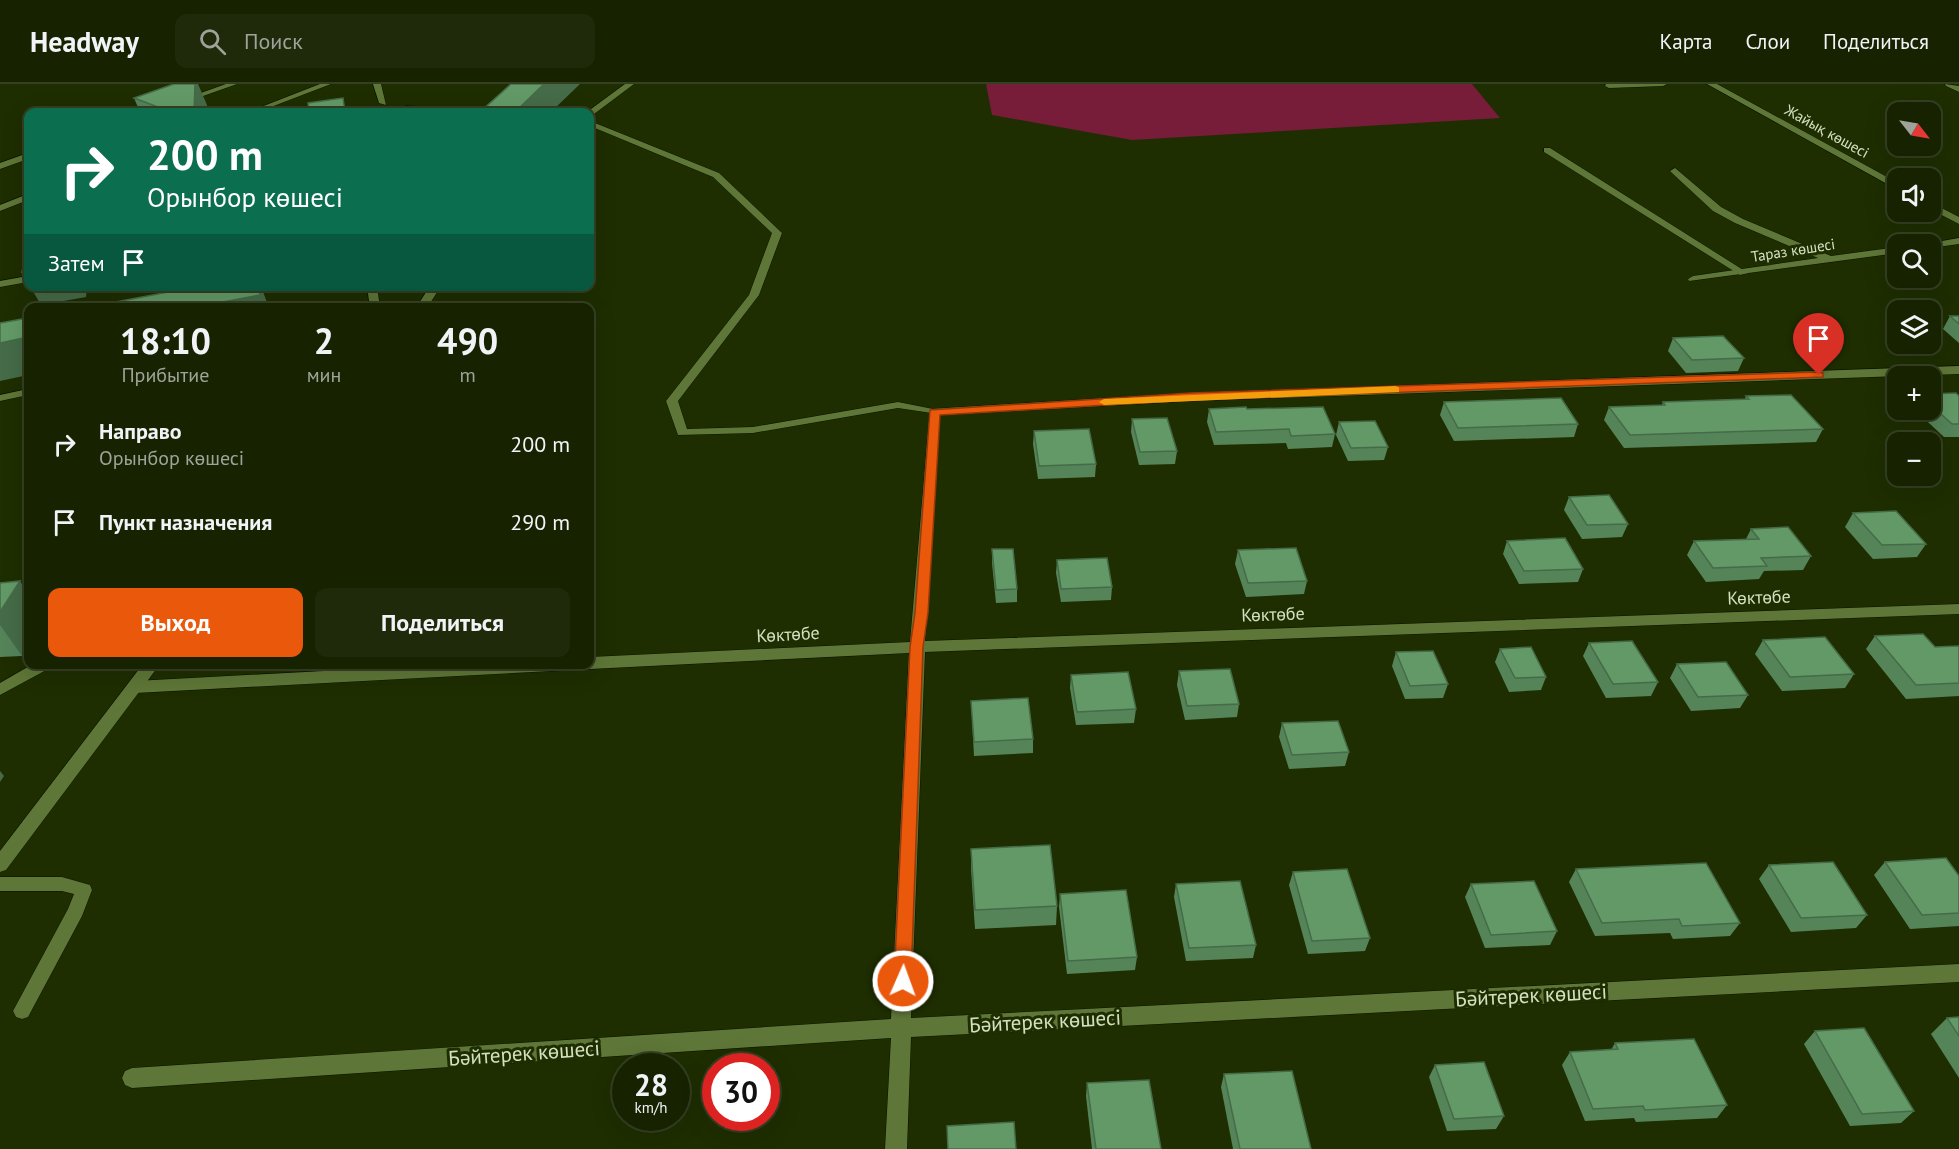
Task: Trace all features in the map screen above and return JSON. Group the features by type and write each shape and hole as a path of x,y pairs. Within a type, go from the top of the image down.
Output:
{"street":[{"path":"594,111 630,84"},
{"name":"Жайық көшесі","path":"1711,84 1887,181"},
{"path":"1949,84 1959,89"},
{"path":"1675,171 1724,213 1828,259"},
{"path":"1941,211 1959,221"},
{"path":"1941,243 1959,241"},
{"name":"Тараз көшесі","path":"1693,279 1887,251"},
{"path":"896,1149 916,647 921,613 934,412 1190,397 1959,370"},
{"name":"Көктөбе","path":"594,663 916,647 1959,609"},
{"path":"0,865 148,669"},
{"path":"135,687 475,669"},
{"name":"Бәйтерек көшесі","path":"132,1078 901,1028 1959,973"}],"lane":[{"path":"164,108 233,84"},
{"path":"268,108 327,84"},
{"path":"378,84 383,103"},
{"path":"1609,86 1663,84"},
{"path":"594,125 716,175 777,233 754,295 672,401 682,433 753,430 898,405 934,412"},
{"path":"1547,150 1743,273"},
{"path":"0,166 24,157"},
{"path":"0,208 24,199"},
{"path":"0,284 24,277"},
{"path":"0,398 24,393"},
{"path":"0,590 24,588"},
{"path":"0,690 36,669"},
{"path":"0,884 62,884 84,890 76,911 21,1011"}],"shaded area":[{"path":"986,84 1472,84 1500,118 1132,140 992,115"}],"building":[{"path":"174,84 195,84 194,108 158,108 134,98"},
{"path":"511,84 544,84 519,108 484,108"},
{"path":"343,98 344,108 309,108 308,103"},
{"path":"174,291 259,291 260,295 218,303 110,303"},
{"path":"1950,316 1959,316 1959,324"},
{"path":"24,319 24,338 0,343 0,323"},
{"path":"1723,336 1744,358 1692,360 1673,338"},
{"path":"1956,393 1959,396 1959,424 1952,424 1941,414 1941,394"},
{"path":"1791,395 1823,429 1630,435 1609,407 1665,405 1663,402 1749,399 1746,396"},
{"path":"1561,398 1578,424 1458,428 1444,402"},
{"path":"1246,407 1247,409 1323,407 1335,434 1291,436 1289,429 1216,432 1209,409"},
{"path":"1167,418 1177,451 1140,452 1132,419"},
{"path":"1375,421 1388,447 1351,448 1339,422"},
{"path":"1089,429 1096,464 1039,466 1034,431"},
{"path":"1609,495 1628,524 1587,525 1569,497"},
{"path":"1896,511 1926,544 1882,545 1853,513"},
{"path":"1788,527 1811,556 1761,558 1767,566 1713,568 1694,541 1759,539 1751,529"},
{"path":"1565,538 1583,569 1524,571 1507,541"},
{"path":"1296,548 1307,581 1248,583 1238,550"},
{"path":"992,549 1013,549 1017,589 996,590"},
{"path":"1107,558 1112,587 1061,589 1057,560"},
{"path":"20,581 0,612 0,583"},
{"path":"1923,634 1935,647 1959,646 1959,683 1916,685 1875,636"},
{"path":"1825,637 1854,674 1790,677 1763,640"},
{"path":"1632,641 1658,682 1613,684 1589,643"},
{"path":"1531,647 1546,677 1515,678 1500,649"},
{"path":"1433,651 1448,684 1410,686 1396,652"},
{"path":"1726,662 1748,695 1698,697 1677,664"},
{"path":"1230,669 1239,704 1187,706 1179,671"},
{"path":"1128,672 1136,709 1077,712 1071,675"},
{"path":"1028,698 1033,739 974,742 971,701"},
{"path":"1338,721 1349,752 1292,755 1282,723"},
{"path":"1050,845 1057,906 975,910 971,849"},
{"path":"1946,858 1959,876 1959,913 1922,915 1885,862"},
{"path":"1833,862 1867,915 1801,918 1769,865"},
{"path":"1706,863 1740,923 1682,926 1679,919 1602,923 1576,869"},
{"path":"1347,869 1370,938 1312,941 1293,872"},
{"path":"1240,881 1256,945 1189,948 1176,884"},
{"path":"1534,881 1557,931 1491,935 1471,884"},
{"path":"1126,890 1137,957 1068,961 1060,894"},
{"path":"1959,1017 1959,1036 1947,1018"},
{"path":"1864,1028 1914,1111 1862,1114 1815,1031"},
{"path":"1694,1039 1727,1105 1645,1110 1643,1106 1593,1109 1570,1052 1618,1049 1615,1043"},
{"path":"1484,1062 1504,1116 1454,1119 1435,1065"},
{"path":"1292,1071 1311,1149 1240,1149 1224,1074"},
{"path":"1149,1080 1161,1149 1096,1149 1087,1083"},
{"path":"1014,1122 1016,1149 948,1149 947,1126"}],"slow traffic":[{"path":"1104,402 1395,390"}],"route":[{"path":"903,981 916,647 921,613 934,412 1190,397 1819,375"}]}
